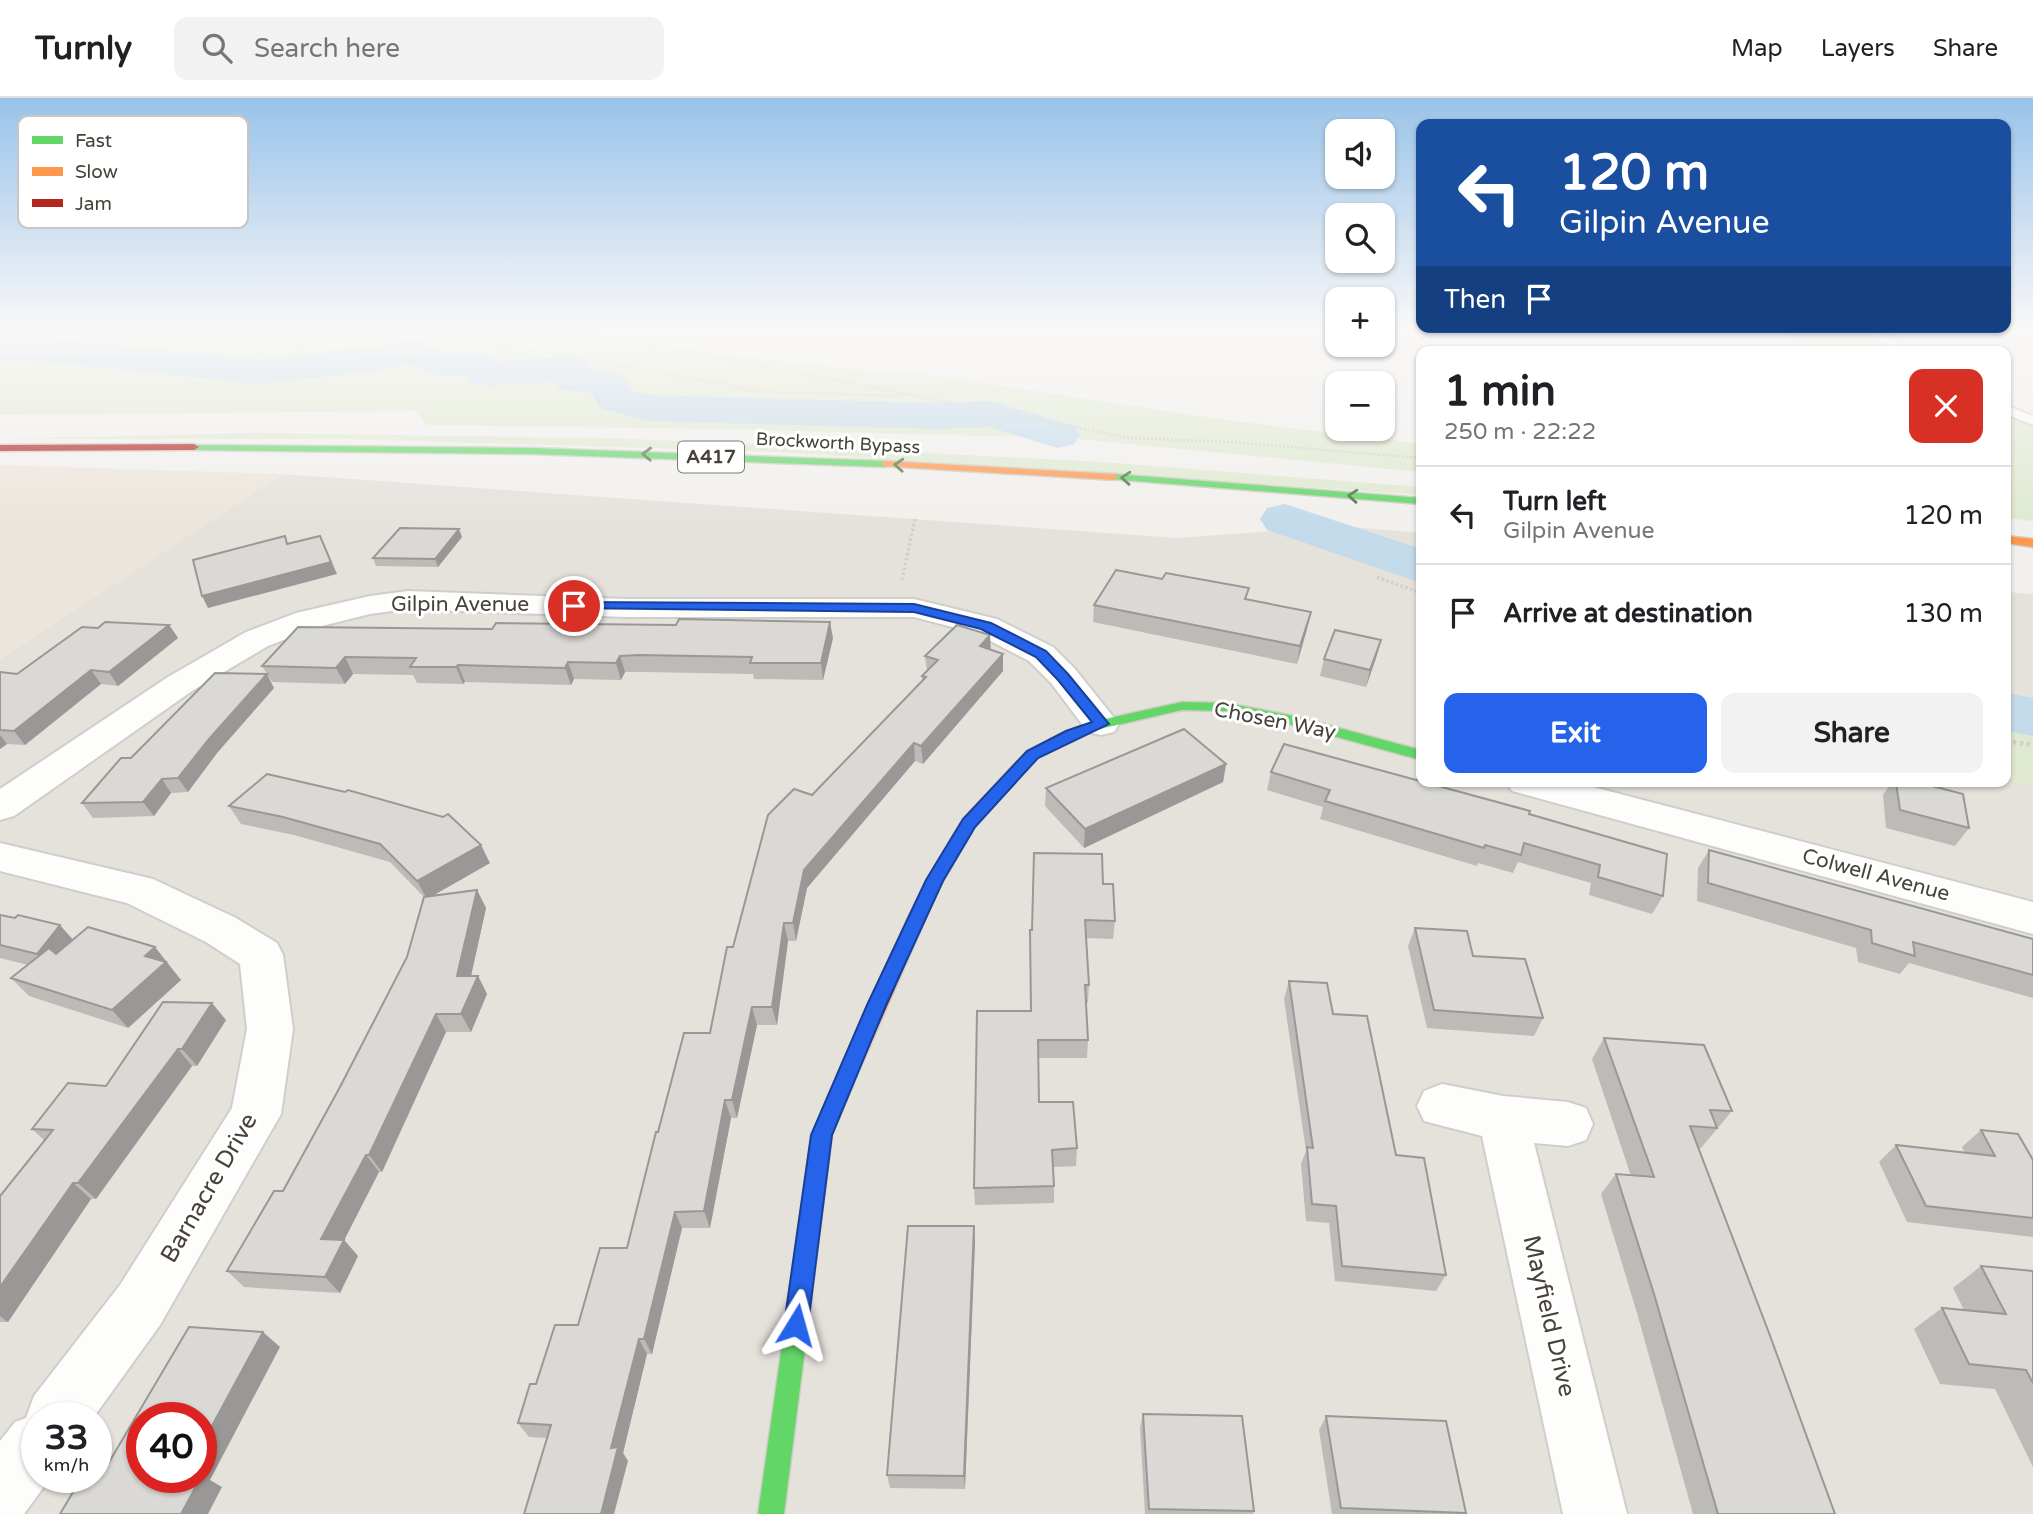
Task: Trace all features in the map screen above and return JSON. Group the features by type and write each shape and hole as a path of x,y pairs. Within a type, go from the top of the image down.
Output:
{"main road":[{"name":"Brockworth Bypass","path":"0,448 287,446 611,452 1066,474 1416,501"},
{"path":"2011,541 2033,543"},
{"name":"Chosen Way","path":"771,1514 822,1135 876,1005 935,880 969,823 1032,754 1071,734 1101,724 1182,706 1226,707 1294,721 1416,754"}],"street":[{"name":"Gilpin Avenue","path":"0,807 225,656 269,634 307,620 408,600 443,599 627,608 914,608 986,626 1041,654 1101,724"},
{"name":"Colwell Avenue","path":"1544,787 1597,801 1718,823 2033,918"},
{"name":"Barnacre Drive","path":"0,857 138,890 221,930 261,955 270,1029 256,1114 140,1305 68,1402"},
{"path":"1442,1106 1503,1118 1568,1124"},
{"name":"Mayfield Drive","path":"1503,1118 1595,1514"},
{"path":"0,1493 21,1465"}],"lane":[{"path":"2011,411 2033,421"}],"path":[{"path":"768,392 920,396"},
{"path":"900,392 1130,438 1232,442 1416,458"},
{"path":"882,607 901,585 915,519"},
{"path":"1377,577 1416,591"},
{"path":"2011,742 2033,745"}],"shaded area":[{"path":"0,465 282,474 0,659"},
{"path":"282,474 1178,538 1342,526 1416,533 1416,787 2011,787 2011,592 2033,594 2033,1514 0,1514 0,659"}],"green space":[{"path":"0,392 1043,392 1325,432 1325,441 1416,443 1416,472 1067,438 427,425 416,411 0,415"},
{"path":"2011,417 2033,425 2033,521 2011,519"},
{"path":"251,433 608,438 1102,462 1416,487 1416,495 781,452 347,439 0,439"},
{"path":"2011,723 2033,726 2033,787 2011,780"}],"building":[{"path":"400,528 459,529 435,559 373,558"},
{"path":"285,536 287,544 320,536 331,562 202,596 193,560"},
{"path":"1116,570 1162,579 1166,573 1249,588 1245,599 1311,612 1300,646 1094,605"},
{"path":"679,619 830,622 821,663 750,663 752,657 639,655 620,656 616,663 568,662 565,668 458,665 410,667 416,658 345,657 336,668 262,666 298,627 492,629 496,623 676,625"},
{"path":"105,622 169,625 109,672 91,670 14,731 0,730 0,672 17,674 82,627 98,628"},
{"path":"957,625 990,635 980,646 1003,654 921,746 914,743 804,870 793,923 784,923 772,1007 752,1007 732,1100 725,1100 704,1211 675,1212 644,1339 639,1339 611,1448 618,1447 601,1514 524,1514 551,1425 518,1423 530,1384 536,1384 555,1325 578,1325 600,1248 627,1248 684,1033 710,1033 727,947 733,947 768,815 794,789 812,795 926,677 922,676 938,660 925,656"},
{"path":"1335,630 1381,640 1370,670 1324,659"},
{"path":"215,673 267,674 178,778 162,779 143,802 82,803 121,758 131,758"},
{"path":"1184,729 1226,764 1085,829 1046,788"},
{"path":"1284,744 1416,780 1416,787 1442,787 1530,811 1529,814 1667,854 1663,896 1598,877 1600,865 1524,843 1521,855 1485,845 1484,848 1325,801 1330,790 1271,772"},
{"path":"267,774 345,792 348,790 443,817 448,814 481,845 417,881 380,844 283,817 229,806"},
{"path":"1897,787 1936,787 1963,794 1969,828 1900,810"},
{"path":"1709,850 2033,939 2033,975 1913,942 1915,956 1872,943 1871,930 1708,883"},
{"path":"1034,853 1102,854 1103,884 1113,884 1115,921 1085,920 1089,985 1085,985 1088,1040 1038,1040 1039,1102 1073,1102 1077,1148 1052,1150 1054,1186 974,1188 977,1011 1031,1011 1030,930"},
{"path":"477,890 457,976 478,976 461,1014 436,1014 369,1155 366,1155 321,1239 344,1240 325,1277 227,1271 274,1191 283,1191 340,1087 407,957 424,897"},
{"path":"0,915 15,918 18,915 60,925 37,954 0,945"},
{"path":"88,927 155,947 145,956 166,962 112,1010 11,978 49,948 56,954"},
{"path":"1415,928 1467,931 1473,956 1525,959 1543,1018 1434,1010"},
{"path":"1289,981 1327,983 1333,1014 1367,1016 1396,1155 1424,1158 1446,1275 1342,1266 1336,1206 1312,1204 1307,1147 1313,1148"},
{"path":"163,1002 212,1003 182,1049 178,1049 78,1183 73,1183 0,1287 0,1196 53,1130 32,1129 68,1083 106,1086"},
{"path":"1604,1038 1704,1045 1732,1111 1710,1110 1717,1128 1690,1126 1835,1514 1718,1514 1616,1174 1654,1177"},
{"path":"1981,1130 2018,1134 2033,1160 2033,1218 1926,1206 1896,1145 1995,1156"},
{"path":"908,1226 974,1226 964,1476 887,1475"},
{"path":"1981,1266 2033,1271 2033,1383 2026,1370 1969,1364 1942,1308 2006,1314"},
{"path":"189,1327 263,1332 217,1417 217,1402 145,1402"},
{"path":"1143,1414 1242,1416 1254,1511 1149,1509"},
{"path":"1326,1416 1446,1421 1466,1513 1341,1508"},
{"path":"126,1434 126,1493 192,1493 181,1514 60,1514 72,1493 112,1493 112,1457"}],"waterway":[{"path":"612,392 615,399 648,408 938,416 992,414 1058,435"},
{"path":"1285,519 1416,565"},
{"path":"2011,713 2033,717"}],"traffic: fast":[{"path":"194,447 533,451 886,464"},
{"path":"1114,477 1416,501"},
{"path":"916,920 935,880 969,823 1032,754 1071,734 1101,724 1182,706 1226,707 1294,721 1416,754"},
{"path":"771,1514 822,1135 847,1075"}],"traffic: slow":[{"path":"886,464 1114,477"},
{"path":"2011,541 2033,543"}],"traffic: jam":[{"path":"0,448 194,447"},
{"path":"847,1075 916,920"}],"route":[{"path":"574,606 914,608 986,626 1041,654 1101,724 1071,734 1032,754 969,823 935,880 876,1005 822,1135 796,1325"}]}
